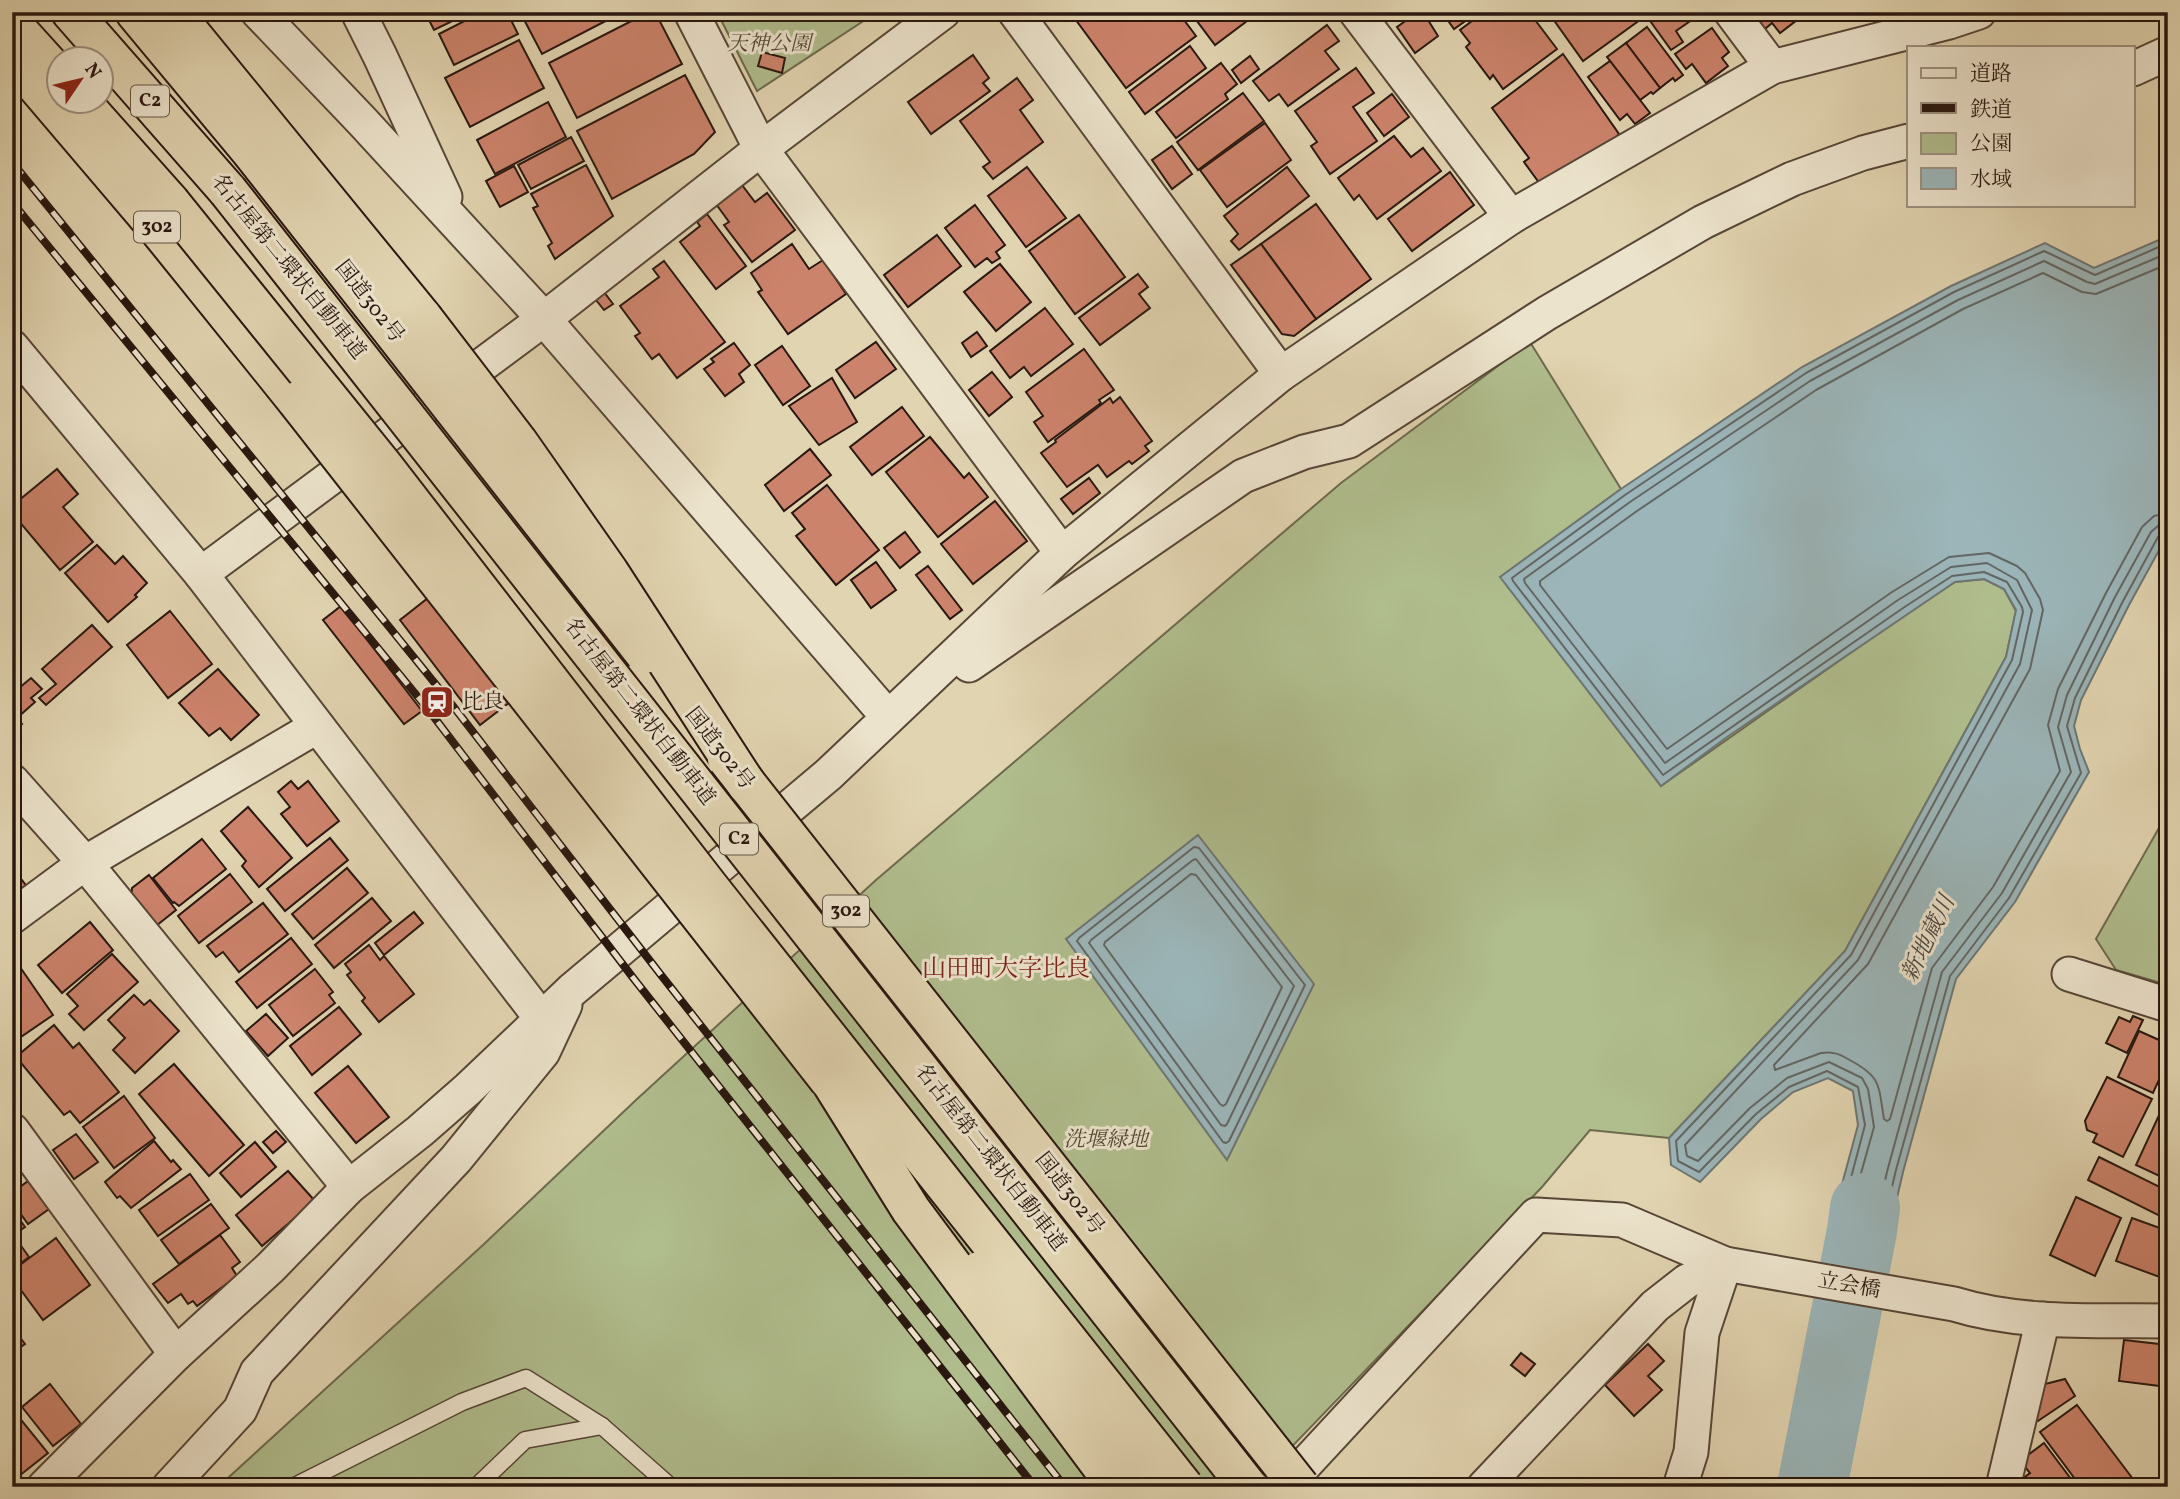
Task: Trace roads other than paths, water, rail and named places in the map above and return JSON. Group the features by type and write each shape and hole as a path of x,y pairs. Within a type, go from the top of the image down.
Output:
{"highway":[{"name":"名古屋第二環状自動車道","path":"71,12 228,191 1248,1487"},
{"name":"国道302号","path":"135,12 249,149 408,326 517,442 609,572 747,785 1300,1487"},
{"path":"173,12 408,326"},
{"path":"12,24 46,62"},
{"name":"302","path":"12,57 160,231 297,401 1148,1487"},
{"name":"C2","path":"93,116 170,202 384,467 709,887 1184,1487"},
{"path":"709,887 911,1210 1117,1487"}],"street":[{"path":"258,12 544,319 888,718"},
{"path":"358,12 458,226"},
{"path":"691,12 761,149 1062,553"},
{"path":"201,574 544,319 761,149 943,12"},
{"path":"1015,12 1281,374"},
{"path":"1356,12 1511,217"},
{"path":"1731,12 1772,67"},
{"path":"44,1487 176,1354 271,1267 349,1187 420,1131 572,990 829,774 1062,553 1281,374 1511,217 1772,67 1979,12"},
{"path":"2134,69 2168,53"},
{"path":"857,747 1002,641 1243,476 1304,452 1349,441 1547,313 1703,222 1792,179 1863,153 1907,142"},
{"path":"12,347 201,574 541,1018"},
{"path":"12,917 85,863 316,727"},
{"path":"12,781 85,863 349,1187"},
{"path":"2069,974 2168,1005"},
{"path":"169,1487 240,1410 257,1371 456,1159 543,1052 572,990"},
{"path":"12,1130 176,1354"},
{"name":"立会橋","path":"1284,1487 1535,1215 1622,1220 1735,1265 1971,1309 2043,1319 2168,1321"},
{"path":"1484,1487 1655,1306 1687,1281 1735,1265"},
{"path":"1680,1487 1691,1452 1702,1333 1735,1265"},
{"path":"2003,1487 2043,1319"}],"lane":[{"path":"293,1487 462,1402 526,1378 602,1426 671,1487"},
{"path":"476,1487 525,1440 602,1426"}],"water":[{"path":"2168,236 2168,534 2081,700 2074,726 2089,772 2015,902 1956,979 1903,1172 1878,1280 1823,1276 1841,1188 1858,1125 1853,1091 1828,1078 1793,1092 1761,1119 1700,1182 1671,1165 1669,1138 1845,951 2006,657 2016,610 2004,589 1984,579 1955,582 1727,737 1661,786 1500,577 1621,489 1802,367 1951,286 2045,243 2094,268"},
{"path":"1198,835 1314,984 1227,1160 1066,939"}],"waterway":[{"name":"新地蔵川","path":"1812,1487 1865,1208"}],"railway":[{"path":"12,162 446,697 661,975 1065,1487"},
{"path":"12,202 427,708 634,979 1035,1487"}],"place":[{"name":"比良","path":"437,702"}],"district":[{"name":"山田町大字比良","path":"1006,970"}],"park label":[{"name":"天神公園","path":"769,44"},
{"name":"洗堰緑地","path":"1106,1140"}]}
